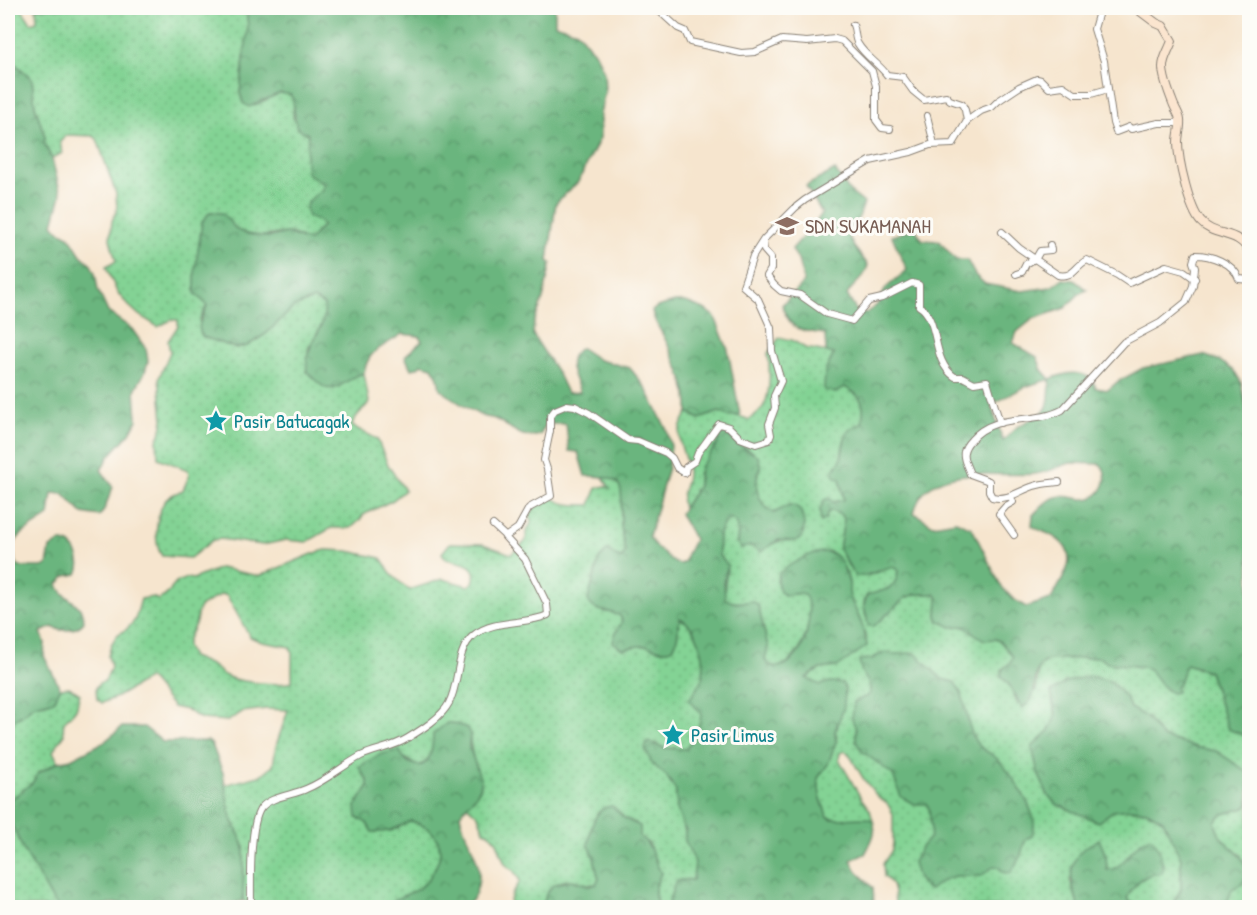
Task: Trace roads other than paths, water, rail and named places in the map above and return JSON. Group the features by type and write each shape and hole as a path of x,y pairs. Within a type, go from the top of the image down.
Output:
{"street":[{"path":"656,8 678,28 685,31 690,42 730,52 755,52 782,40 807,42 835,39 842,41 872,71 876,86 876,120 882,128 890,129"},
{"path":"1100,8 1094,29 1104,62 1116,132 1160,123 1181,123"},
{"path":"1136,8 1163,26 1172,41 1165,57 1163,74 1181,123 1178,142 1180,167 1191,204 1199,220 1206,226 1234,236 1243,242 1250,253"},
{"path":"853,25 857,43 864,54 871,57 887,75 903,77 913,91 924,100 946,96 950,100 961,103 967,121"},
{"path":"505,536 518,528 529,508 550,496 544,457 550,431 550,416 558,408 567,405 581,408 628,440 638,441 666,453 672,458 677,468 685,473 686,467 695,461 698,453 720,424 729,426 740,438 756,444 770,439 768,427 775,411 774,395 781,381 772,351 771,328 758,299 743,286 753,256 764,239 796,207 862,165 934,144 935,146 953,144 967,121 981,111 992,107 1013,91 1037,79 1049,88 1062,86 1075,94 1091,94 1108,89"},
{"path":"927,116 934,144"},
{"path":"1002,232 1059,275 1073,273 1087,260 1117,274 1129,284 1166,266 1184,271 1194,279"},
{"path":"764,239 764,250 771,256 772,261 768,276 774,285 786,293 800,295 827,314 852,321 869,301 882,298 912,283 918,285 919,306 930,318 934,338 943,362 955,377 963,377 974,383 987,381 1000,423"},
{"path":"1016,274 1022,272 1026,264 1036,258 1040,250 1051,250 1050,245"},
{"path":"1059,482 1034,486 1011,497 1000,499 992,497 989,481 970,474 963,455 967,444 983,430 1000,423 1048,416 1062,410 1124,342 1160,323 1186,302 1194,279 1193,256 1197,254 1226,263 1239,279 1250,280"},
{"path":"1011,497 1013,502 999,514 1014,535"},
{"path":"251,908 253,839 256,818 263,805 273,799 291,796 309,788 365,754 395,745 440,714 449,705 466,646 471,637 477,633 492,627 548,615 547,604 525,559 493,525"}],"place":[{"name":"SDN SUKAMANAH","path":"787,226"},
{"name":"Pasir Batucagak","path":"216,421"},
{"name":"Pasir Limus","path":"673,735"}]}
